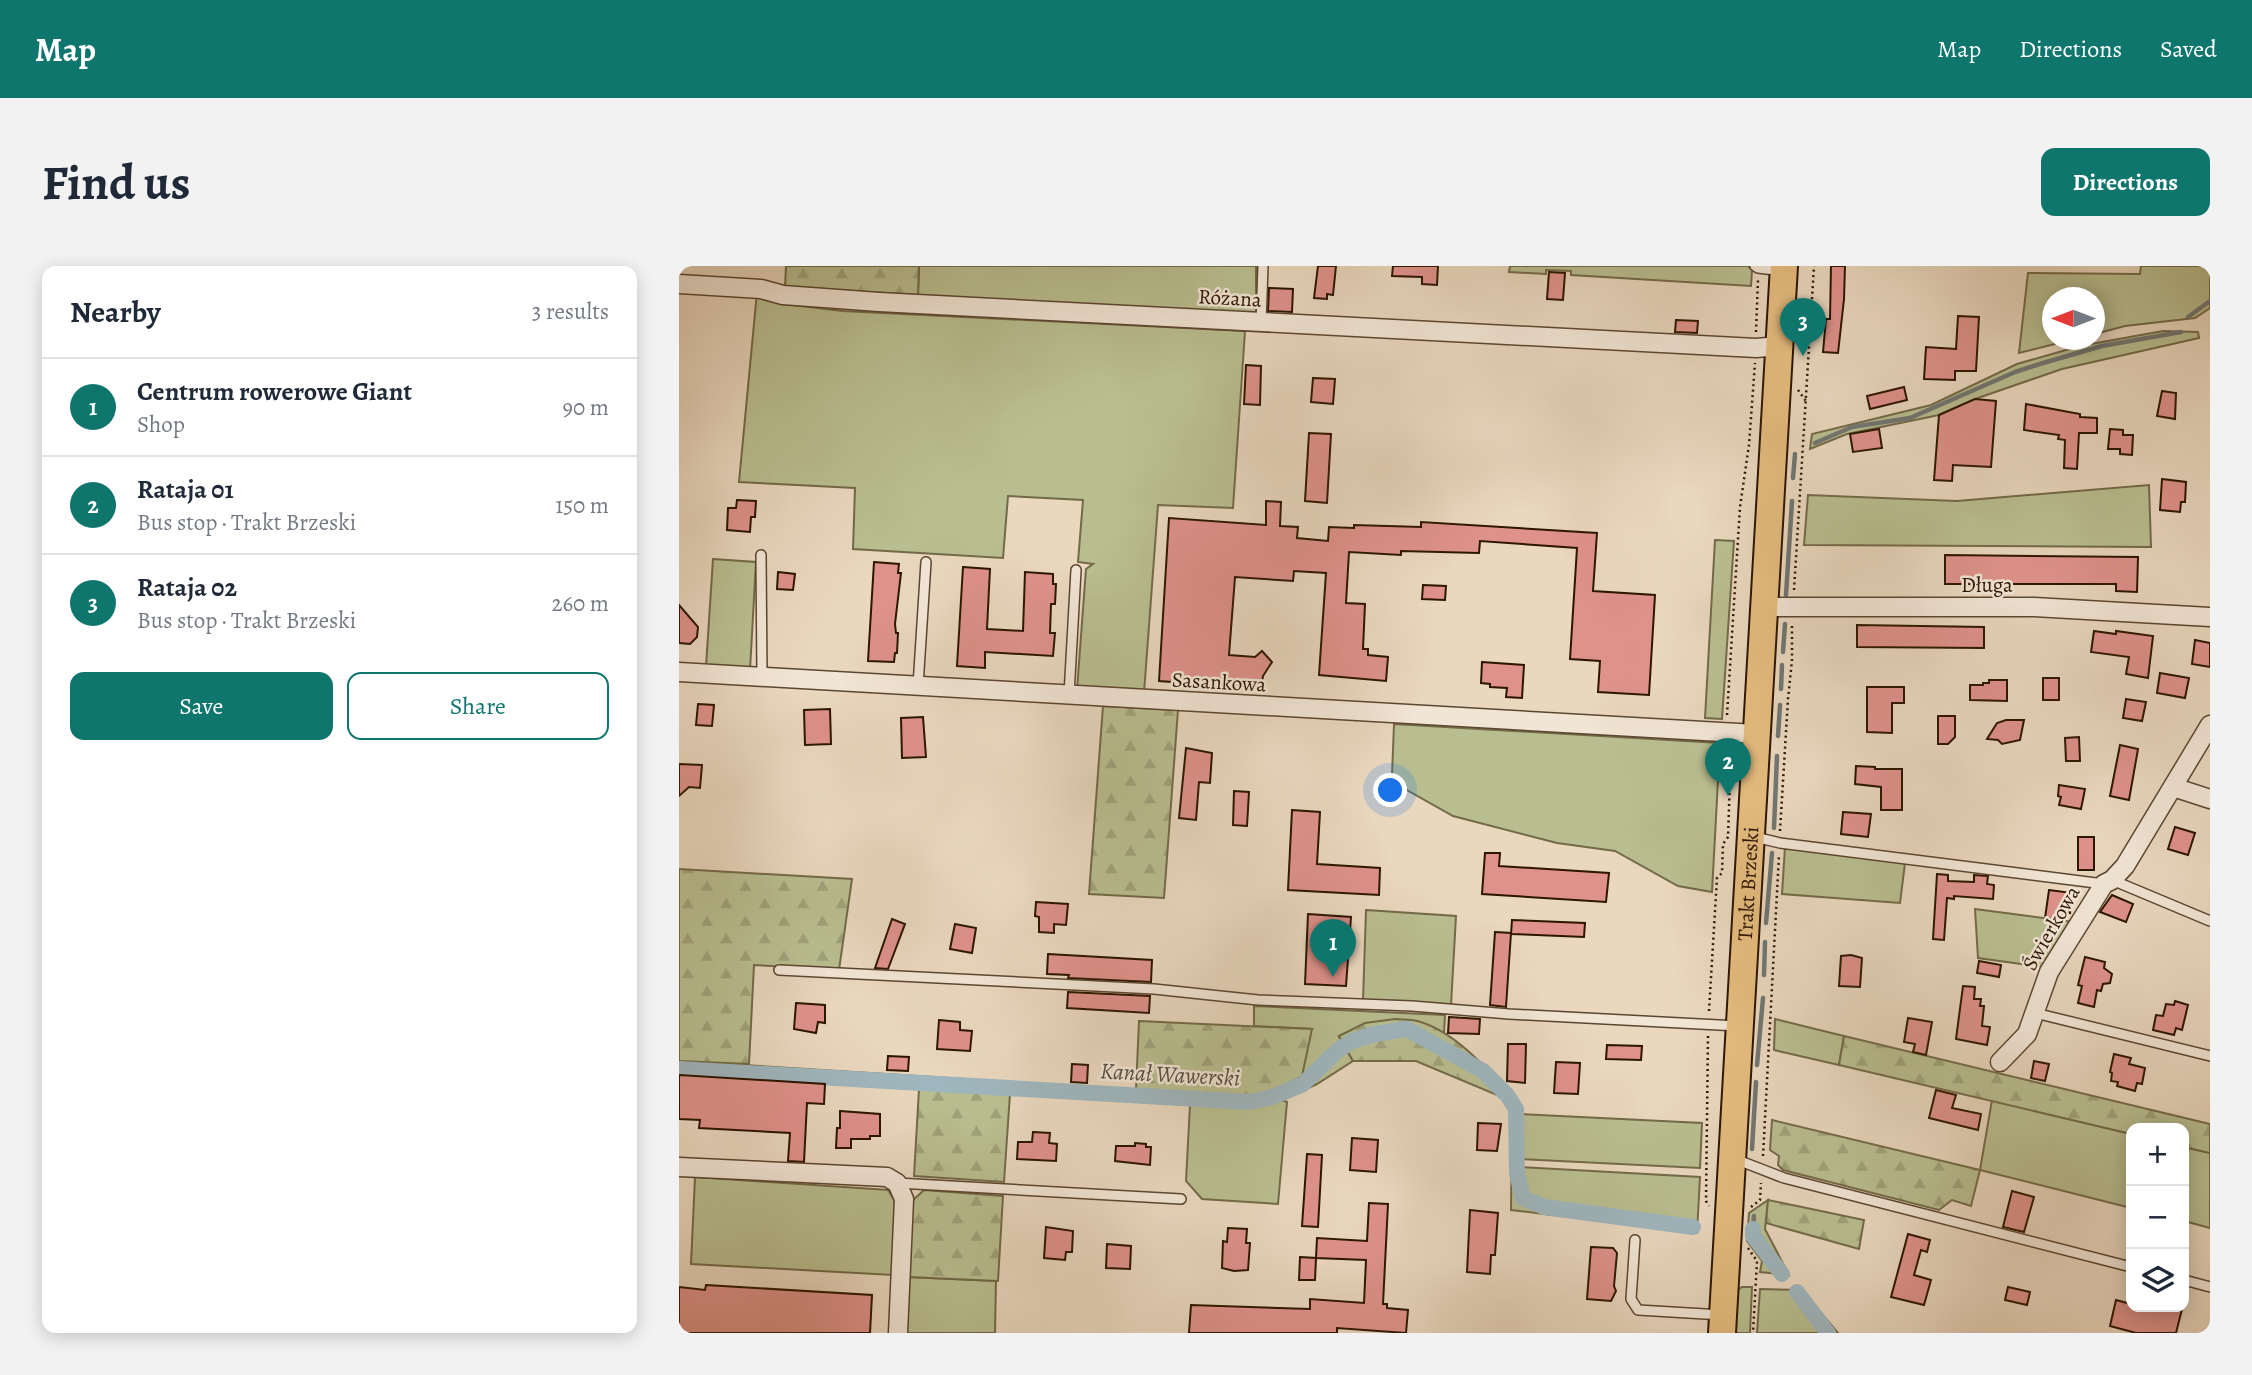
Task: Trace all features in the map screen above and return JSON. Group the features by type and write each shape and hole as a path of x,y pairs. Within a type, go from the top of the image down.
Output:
{"main road":[{"name":"Trakt Brzeski","path":"1722,1324 1763,607 1770,268"}],"street":[{"name":"Różana","path":"679,284 761,289 783,295 879,302 1767,347"},
{"name":"Długa","path":"1763,607 2033,607 2210,617"},
{"name":"Sasankowa","path":"679,673 1756,734"},
{"name":"Świerkowa","path":"2000,1062 2027,1034 2049,972 2108,882 2125,866 2210,725"},
{"path":"2173,787 2210,799"},
{"path":"679,1167 887,1177 897,1183 904,1199 898,1333"}],"lane":[{"path":"1261,323 1263,266"},
{"path":"761,555 762,677"},
{"path":"918,688 926,562"},
{"path":"1069,696 1076,570"},
{"path":"1750,836 1780,842 2108,882 2210,921"},
{"path":"779,970 1154,989 1258,1000 1412,1006 1739,1026"},
{"path":"2035,1013 2210,1056"},
{"path":"1733,1158 1797,1182 2126,1266"},
{"path":"897,1183 1181,1199"},
{"path":"1635,1240 1631,1299 1638,1310 1722,1324"},
{"path":"2189,1281 2210,1287"}],"path":[{"path":"1746,1212 1760,1200 1814,266"},
{"path":"1711,1210 1706,1201 1708,1024 1717,877 1721,873 1723,844 1728,837 1731,789 1731,741 1727,709 1740,507 1767,347 1770,268"},
{"path":"1744,1242 1757,1261 1753,1333"}],"green space":[{"path":"786,266 919,266 918,295 785,287"},
{"path":"919,266 1256,266 1256,315 918,295"},
{"path":"1510,266 1748,266 1752,270 1751,286 1571,275 1571,271 1546,270 1546,274 1509,272"},
{"path":"2141,266 2210,266 2210,308 2195,318 2125,326 2105,331 2105,287 2042,287 2042,347 2019,353 2028,273 2140,274"},
{"path":"757,292 792,305 843,311 1245,331 1233,508 1158,505 1144,693 1077,690 1086,569 1093,564 1078,562 1083,500 1008,496 1003,558 853,549 855,488 739,482"},
{"path":"2163,331 2198,332 2199,338 2062,369 1975,399 1939,415 1847,434 1810,449 1812,434 1931,405 2017,364 2066,350 2105,350 2105,341"},
{"path":"2149,485 2151,547 1804,545 1808,495 1957,501"},
{"path":"1715,540 1734,541 1722,719 1705,718"},
{"path":"713,559 756,562 750,670 706,666"},
{"path":"1103,706 1178,710 1164,898 1089,894"},
{"path":"1394,724 1720,743 1712,892 1678,886 1615,851 1557,843 1453,816 1398,785 1392,775"},
{"path":"1785,847 1905,863 1900,903 1782,894"},
{"path":"679,869 852,879 839,970 754,965 749,1064 679,1061"},
{"path":"1975,909 2074,922 2043,967 1978,958"},
{"path":"1366,910 1456,916 1451,1005 1363,1001"},
{"path":"1254,1006 1445,1015 1444,1033 1417,1021 1339,1037 1353,1061 1317,1084 1282,1100 1287,1102 1278,1204 1202,1199 1186,1181 1190,1105 679,1075 679,1061 1252,1097 1312,1029 1254,1026"},
{"path":"1395,1019 1417,1021 1456,1041 1480,1062 1510,1095 1504,1098 1416,1061 1353,1061 1339,1036 1365,1023"},
{"path":"1775,1019 1844,1036 1839,1065 1774,1050"},
{"path":"1139,1021 1312,1029 1302,1076 1271,1093 1252,1097 1136,1089"},
{"path":"1844,1036 2210,1124 2210,1153 2189,1148 2189,1123 2126,1123 2126,1133 1839,1065"},
{"path":"919,1089 1010,1094 1004,1182 914,1176"},
{"path":"1510,1095 1521,1106 1521,1114 1702,1123 1700,1168 1520,1159 1521,1167 1700,1177 1697,1233 1511,1210 1512,1113 1504,1098"},
{"path":"1992,1100 2126,1133 2126,1207 1980,1170"},
{"path":"1772,1120 1980,1170 1971,1206 1952,1200 1939,1210 1783,1170 1778,1165 1779,1156 1770,1150"},
{"path":"2189,1148 2210,1153 2210,1228 2189,1222"},
{"path":"695,1177 888,1190 895,1201 893,1275 691,1264"},
{"path":"924,1190 1003,1196 998,1281 908,1277 912,1201"},
{"path":"1768,1200 1765,1229 1789,1275 1760,1272 1762,1261 1747,1241 1749,1213"},
{"path":"1768,1200 1864,1220 1859,1249 1766,1223"},
{"path":"908,1277 996,1281 995,1333 905,1333"},
{"path":"1742,1287 1752,1287 1750,1333 1734,1333 1736,1291"},
{"path":"1760,1289 1802,1290 1838,1333 1757,1333"}],"building":[{"path":"1318,266 1336,266 1333,295 1327,294 1327,299 1314,298"},
{"path":"1393,266 1438,266 1437,285 1422,284 1422,277 1392,276"},
{"path":"1831,266 1845,266 1838,353 1823,352 1826,319 1830,319"},
{"path":"1549,272 1565,273 1563,300 1547,299"},
{"path":"1269,288 1293,289 1292,312 1268,311"},
{"path":"1958,316 1979,317 1976,371 1955,371 1955,380 1924,379 1926,347 1956,349"},
{"path":"1676,320 1698,321 1697,333 1675,332"},
{"path":"1246,365 1261,366 1260,405 1244,404"},
{"path":"1313,378 1335,379 1333,404 1311,402"},
{"path":"1904,387 1907,400 1870,409 1867,396"},
{"path":"2162,391 2176,393 2175,419 2157,416"},
{"path":"1975,399 1996,401 1991,467 1953,465 1952,481 1934,480 1939,415"},
{"path":"2026,404 2080,414 2080,417 2097,418 2097,433 2079,433 2077,469 2064,468 2065,440 2058,439 2059,435 2024,430"},
{"path":"1879,429 1882,448 1853,452 1850,434"},
{"path":"2110,429 2123,430 2123,435 2133,435 2132,455 2120,454 2120,449 2108,449"},
{"path":"1309,433 1331,434 1327,503 1305,501"},
{"path":"2162,479 2186,482 2185,502 2181,502 2180,512 2160,510"},
{"path":"737,500 756,501 750,532 727,530 728,508 736,508"},
{"path":"1266,501 1281,502 1280,526 1298,527 1297,538 1328,541 1329,527 1421,527 1421,522 1597,533 1593,591 1655,595 1649,695 1598,692 1600,661 1570,659 1577,548 1480,541 1479,553 1401,551 1401,555 1349,552 1346,603 1365,604 1363,649 1368,649 1368,655 1388,657 1386,681 1319,675 1326,573 1294,571 1293,581 1235,577 1229,655 1255,657 1262,651 1272,662 1262,682 1254,681 1254,685 1227,683 1227,686 1159,681 1169,518 1266,525"},
{"path":"1945,555 2138,557 2137,592 2116,591 2116,584 1945,584"},
{"path":"874,562 899,564 898,573 901,573 895,624 898,633 897,653 894,662 868,661"},
{"path":"963,567 990,569 987,629 1023,631 1025,572 1053,574 1053,584 1056,584 1055,604 1051,604 1050,633 1055,633 1053,656 985,652 985,668 957,666"},
{"path":"778,572 795,574 793,590 777,589"},
{"path":"1423,585 1446,586 1445,600 1422,599"},
{"path":"679,605 698,627 697,637 690,644 679,643"},
{"path":"1857,625 1984,627 1984,648 1857,647"},
{"path":"2094,631 2153,636 2148,678 2126,674 2129,657 2091,652"},
{"path":"2195,640 2210,643 2210,667 2192,664"},
{"path":"1482,662 1524,665 1522,698 1506,697 1507,688 1490,687 1490,684 1481,683"},
{"path":"2160,673 2189,678 2185,698 2157,693"},
{"path":"2043,678 2059,678 2059,700 2043,700"},
{"path":"1989,680 2007,680 2007,701 1970,700 1970,685 1983,685 1989,683"},
{"path":"1867,687 1904,687 1904,703 1892,703 1892,733 1867,732"},
{"path":"2126,699 2146,702 2142,721 2123,718"},
{"path":"698,704 714,705 712,726 696,725"},
{"path":"830,709 831,744 805,745 804,710"},
{"path":"1938,716 1955,716 1955,737 1948,744 1938,744"},
{"path":"923,717 926,757 902,758 901,718"},
{"path":"2024,720 2020,740 2002,744 1998,740 1987,739 1997,723"},
{"path":"2079,737 2080,761 2066,761 2065,738"},
{"path":"2120,745 2138,749 2129,800 2110,796"},
{"path":"1186,748 1212,753 1210,783 1199,782 1196,820 1179,818"},
{"path":"679,764 702,765 700,788 689,787 679,796"},
{"path":"1856,766 1902,769 1902,810 1881,810 1881,787 1855,784"},
{"path":"2059,785 2085,789 2081,809 2059,805"},
{"path":"1234,791 1249,792 1247,826 1233,825"},
{"path":"1292,810 1320,812 1317,864 1380,868 1379,895 1288,890"},
{"path":"1843,812 1871,814 1868,837 1841,834"},
{"path":"2175,827 2195,833 2188,855 2168,849"},
{"path":"2078,837 2094,837 2094,870 2078,870"},
{"path":"1485,853 1500,853 1499,866 1609,873 1606,902 1482,894"},
{"path":"1937,874 1948,875 1948,881 1974,882 1974,875 1988,876 1987,884 1994,885 1993,899 1954,896 1954,899 1947,898 1944,940 1933,939"},
{"path":"2049,890 2072,893 2070,913 2064,912 2063,920 2045,918"},
{"path":"2112,895 2133,904 2126,922 2100,912"},
{"path":"1036,902 1068,904 1066,925 1054,924 1054,933 1039,932 1039,917 1035,916"},
{"path":"1308,914 1351,917 1346,986 1305,984"},
{"path":"892,919 905,924 888,969 875,968"},
{"path":"1512,920 1585,923 1584,937 1511,934"},
{"path":"955,924 976,928 972,953 950,949"},
{"path":"1495,932 1511,933 1506,1007 1490,1005"},
{"path":"1048,954 1152,960 1151,982 1068,978 1069,975 1047,974"},
{"path":"1841,956 1862,958 1860,987 1839,986"},
{"path":"2085,957 2105,962 2104,968 2112,974 2110,983 2103,984 2101,991 2097,990 2094,1007 2078,1003 2082,986 2078,985"},
{"path":"1979,961 2001,965 1999,977 1977,973"},
{"path":"1963,986 1975,987 1974,999 1981,999 1980,1006 1984,1006 1982,1026 1990,1027 1987,1045 1956,1039"},
{"path":"1068,992 1150,996 1149,1013 1067,1008"},
{"path":"2175,1001 2188,1005 2182,1030 2176,1028 2174,1035 2153,1030 2156,1015 2163,1016 2166,1004 2174,1005"},
{"path":"796,1003 825,1005 825,1023 818,1022 816,1033 794,1029"},
{"path":"1449,1017 1480,1019 1479,1034 1448,1033"},
{"path":"1908,1018 1932,1022 1926,1055 1913,1052 1915,1044 1904,1042"},
{"path":"939,1020 960,1022 960,1030 972,1031 970,1051 937,1049"},
{"path":"1508,1044 1526,1044 1525,1083 1507,1081"},
{"path":"1607,1045 1642,1046 1641,1060 1606,1059"},
{"path":"2114,1054 2131,1058 2129,1064 2145,1068 2142,1084 2137,1083 2135,1091 2117,1086 2118,1082 2111,1081"},
{"path":"888,1056 909,1057 908,1071 887,1070"},
{"path":"2034,1061 2049,1064 2045,1081 2031,1078"},
{"path":"1556,1062 1580,1063 1578,1094 1554,1093"},
{"path":"1072,1064 1088,1065 1087,1083 1071,1082"},
{"path":"679,1075 825,1084 824,1104 807,1103 804,1162 788,1161 790,1133 699,1128 700,1120 679,1119"},
{"path":"1936,1090 1956,1095 1952,1108 1981,1114 1978,1130 1929,1118"},
{"path":"840,1111 880,1114 880,1136 851,1139 851,1148 836,1148"},
{"path":"1478,1123 1501,1124 1497,1151 1477,1150"},
{"path":"1033,1132 1050,1133 1049,1143 1057,1144 1056,1161 1017,1159 1018,1142 1032,1142"},
{"path":"1352,1138 1378,1140 1376,1172 1350,1170"},
{"path":"1135,1143 1151,1147 1150,1165 1115,1161 1116,1146 1135,1146"},
{"path":"1307,1154 1322,1155 1318,1227 1302,1226"},
{"path":"2012,1191 2034,1197 2024,1232 2003,1227"},
{"path":"1369,1203 1388,1204 1383,1304 1387,1304 1387,1308 1408,1310 1406,1333 1337,1328 1337,1333 1189,1333 1191,1305 1310,1309 1310,1299 1364,1303 1366,1260 1316,1258 1317,1238 1367,1241"},
{"path":"1470,1210 1498,1213 1495,1255 1491,1255 1490,1274 1467,1272"},
{"path":"1046,1227 1073,1231 1072,1252 1066,1252 1065,1260 1044,1258"},
{"path":"1228,1228 1247,1229 1246,1243 1250,1243 1248,1270 1222,1268 1223,1241 1227,1242"},
{"path":"1908,1234 1930,1240 1927,1252 1921,1250 1914,1275 1931,1280 1924,1305 1891,1297"},
{"path":"1107,1244 1131,1246 1130,1269 1106,1268"},
{"path":"1591,1247 1613,1248 1617,1253 1614,1286 1616,1291 1611,1301 1587,1299"},
{"path":"1300,1257 1316,1258 1315,1280 1299,1280"},
{"path":"706,1285 872,1295 870,1333 679,1333 679,1287 705,1290"},
{"path":"2008,1287 2030,1292 2027,1305 2005,1300"},
{"path":"2116,1300 2126,1303 2126,1312 2181,1312 2176,1333 2136,1333 2110,1326"}],"waterway":[{"path":"2188,317 2210,301"},
{"path":"1815,443 1852,427 1910,418 2015,372 2043,363 2102,346 2181,332"},
{"path":"1793,478 1795,454"},
{"path":"1786,595 1792,501"},
{"path":"1783,652 1785,624"},
{"path":"1781,689 1782,665"},
{"path":"1778,736 1780,705"},
{"path":"1774,828 1777,756"},
{"path":"1766,923 1772,853"},
{"path":"1764,975 1765,942"},
{"path":"1757,1065 1763,998"},
{"name":"Kanał Wawerski","path":"679,1069 1249,1102 1272,1097 1303,1084 1337,1051 1352,1041 1407,1029 1483,1071 1507,1095 1516,1109 1517,1174 1523,1198 1544,1207 1693,1227"},
{"path":"1752,1149 1756,1082"},
{"path":"1753,1229 1754,1216"},
{"name":"Kanał Wawerski","path":"1753,1229 1753,1236 1782,1274"},
{"name":"Kanał Wawerski","path":"1797,1292 1828,1333"}],"place":[{"name":"Rataja 02","path":"1803,356"},
{"name":"Rataja 01","path":"1728,796"},
{"name":"Centrum rowerowe Giant","path":"1333,977"}]}
